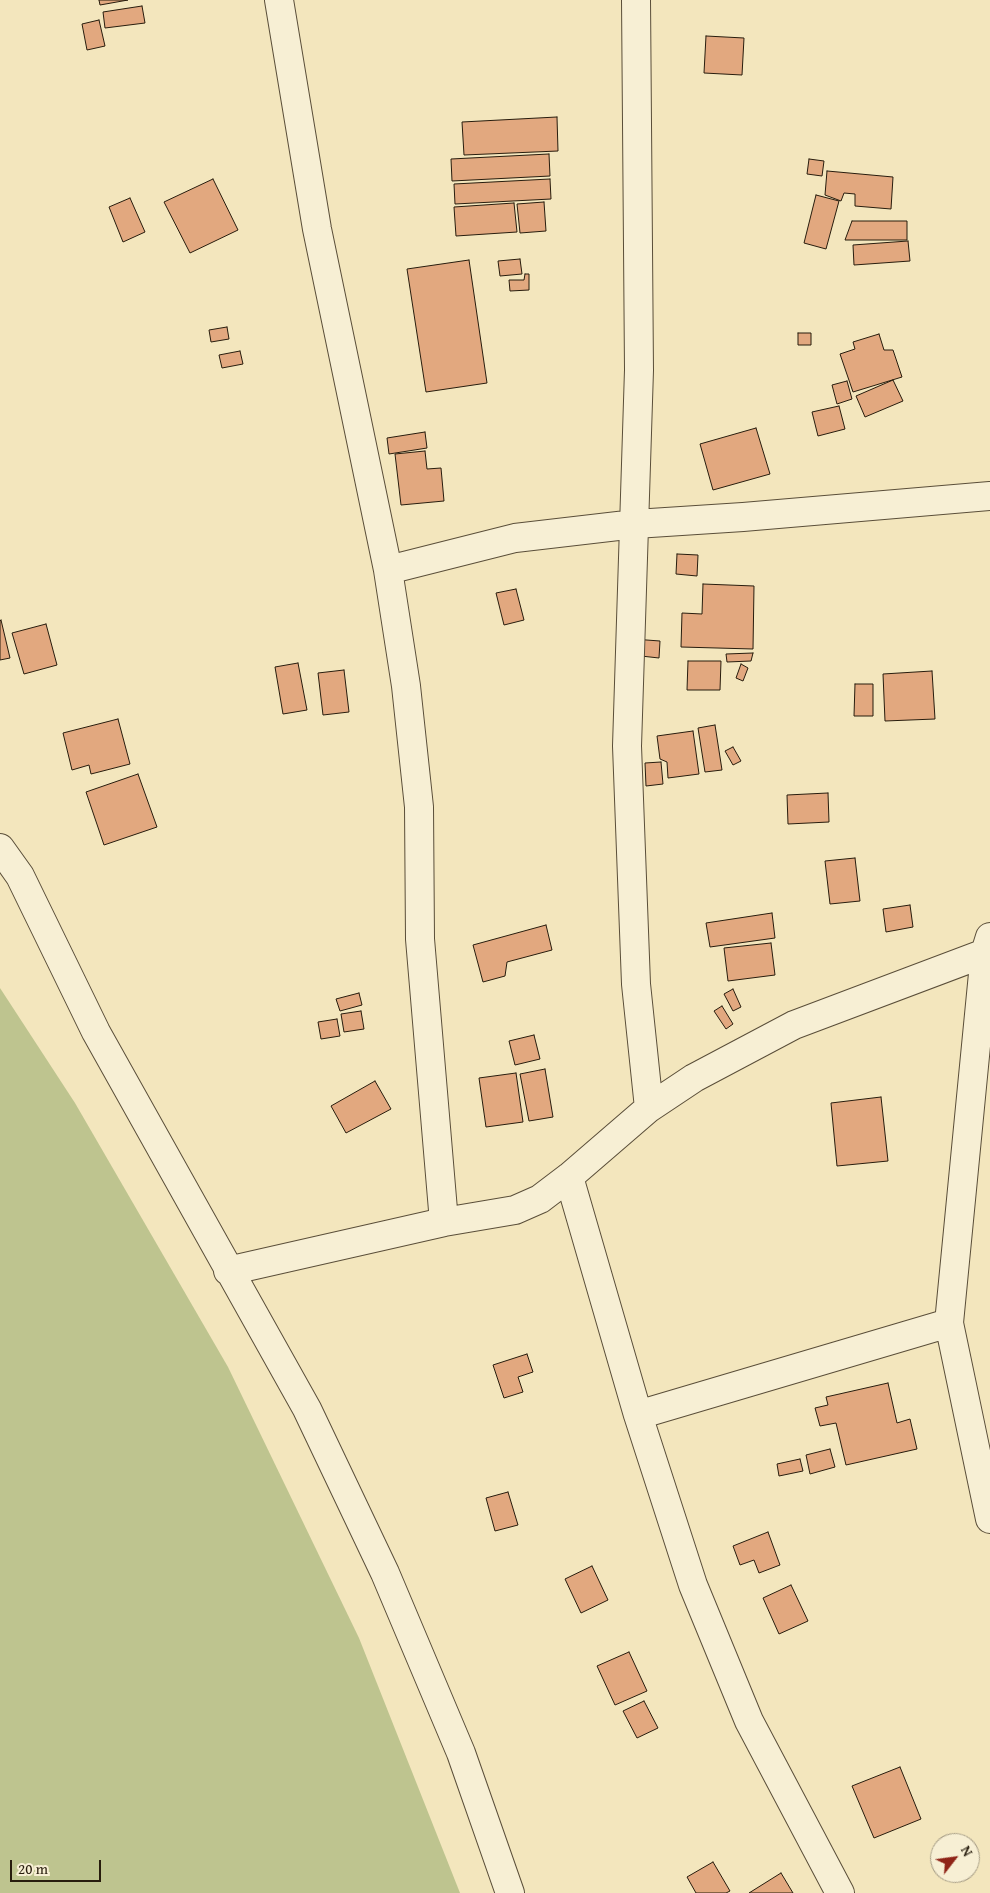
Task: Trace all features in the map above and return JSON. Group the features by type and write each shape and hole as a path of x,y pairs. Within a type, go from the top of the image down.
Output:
{"street":[{"path":"279,0 317,229 388,570 406,686 419,808 420,939 444,1222"},
{"path":"636,0 635,75 639,370 627,746 636,984 649,1108"},
{"path":"388,570 515,538 635,524 743,517 990,496"},
{"path":"0,848 20,876 96,1032 307,1409 385,1573 461,1754 510,1893"},
{"path":"228,1270 444,1222 515,1210 540,1199 569,1177 649,1108 694,1078 794,1025 988,945 949,1323 990,1518"},
{"path":"569,1177 638,1415 693,1586 749,1720 840,1893"},
{"path":"638,1415 949,1323"}],"green space":[{"path":"0,988 75,1103 228,1367 359,1638 460,1893 0,1893"}],"building":[{"path":"99,0 128,0 100,5"},
{"path":"142,6 145,23 105,28 103,12"},
{"path":"99,20 105,46 87,50 82,24"},
{"path":"706,36 744,38 742,75 704,73"},
{"path":"557,117 558,151 464,155 462,122"},
{"path":"549,154 550,176 452,181 451,159"},
{"path":"809,159 824,161 822,176 807,174"},
{"path":"827,171 893,177 891,209 855,206 855,194 844,193 841,201 825,195"},
{"path":"213,179 238,230 190,253 164,202"},
{"path":"550,179 551,199 455,204 454,184"},
{"path":"816,195 839,201 826,249 804,243"},
{"path":"130,198 145,232 123,242 109,207"},
{"path":"544,202 546,231 520,233 517,204"},
{"path":"514,203 517,232 456,236 454,207"},
{"path":"852,221 907,221 907,240 845,240"},
{"path":"908,241 910,261 854,265 853,245"},
{"path":"520,259 522,274 500,276 498,261"},
{"path":"469,260 487,383 426,392 407,269"},
{"path":"525,274 529,274 529,290 510,291 509,280 524,280"},
{"path":"227,327 229,339 211,342 209,330"},
{"path":"798,333 811,333 811,345 798,345"},
{"path":"879,334 884,350 893,350 902,377 853,392 840,354 855,349 853,342"},
{"path":"240,351 243,364 222,368 219,355"},
{"path":"893,380 903,401 865,417 856,396"},
{"path":"847,381 852,399 837,404 832,385"},
{"path":"839,406 845,429 818,436 812,412"},
{"path":"756,428 770,474 713,490 700,444"},
{"path":"425,432 427,448 389,454 387,438"},
{"path":"425,451 427,469 441,468 444,501 401,505 395,454"},
{"path":"677,554 698,555 697,576 676,574"},
{"path":"703,584 754,586 753,649 681,647 682,613 702,614"},
{"path":"516,589 524,620 504,625 496,593"},
{"path":"0,621 10,658 0,660"},
{"path":"46,624 57,665 24,674 12,633"},
{"path":"633,639 660,641 659,658 632,655"},
{"path":"753,653 751,661 727,662 726,654"},
{"path":"688,661 721,661 720,690 687,690"},
{"path":"298,663 307,710 283,714 275,667"},
{"path":"741,664 748,668 743,681 736,678"},
{"path":"344,670 349,712 323,715 318,673"},
{"path":"932,671 935,719 885,721 883,674"},
{"path":"855,684 873,684 873,716 854,716"},
{"path":"118,719 130,764 91,774 89,765 72,770 63,733"},
{"path":"715,725 722,770 705,772 698,728"},
{"path":"693,731 699,774 668,778 667,762 660,759 657,736"},
{"path":"733,747 741,761 733,765 725,751"},
{"path":"661,762 663,784 646,786 645,763"},
{"path":"138,774 157,827 104,845 86,792"},
{"path":"828,793 829,822 788,824 787,795"},
{"path":"855,858 860,901 830,904 825,861"},
{"path":"910,905 913,927 886,932 883,909"},
{"path":"772,913 775,938 710,947 706,923"},
{"path":"546,925 552,950 507,962 505,976 483,982 473,945"},
{"path":"771,943 775,975 728,981 724,948"},
{"path":"733,989 741,1007 733,1011 724,994"},
{"path":"359,993 362,1005 340,1011 336,999"},
{"path":"722,1006 733,1024 726,1029 714,1011"},
{"path":"361,1011 364,1029 344,1032 341,1014"},
{"path":"337,1019 340,1036 321,1039 318,1022"},
{"path":"534,1035 540,1059 515,1065 509,1041"},
{"path":"545,1069 553,1117 529,1121 520,1074"},
{"path":"516,1073 523,1122 486,1127 479,1078"},
{"path":"375,1081 391,1109 346,1133 331,1106"},
{"path":"881,1097 888,1161 837,1166 831,1103"},
{"path":"527,1354 533,1372 518,1377 523,1392 504,1398 493,1365"},
{"path":"888,1383 897,1423 910,1419 917,1449 846,1465 836,1423 820,1426 815,1408 828,1405 826,1397"},
{"path":"830,1449 835,1467 810,1474 806,1455"},
{"path":"800,1459 803,1471 779,1476 777,1464"},
{"path":"508,1492 518,1525 495,1531 486,1498"},
{"path":"768,1532 780,1565 759,1573 754,1560 740,1565 733,1546"},
{"path":"592,1566 608,1600 581,1613 565,1579"},
{"path":"791,1585 808,1621 779,1634 763,1598"},
{"path":"629,1652 647,1691 615,1705 597,1666"},
{"path":"644,1701 658,1728 637,1738 623,1711"},
{"path":"900,1767 921,1819 874,1838 852,1786"},
{"path":"713,1862 730,1891 726,1893 696,1893 687,1877"},
{"path":"781,1873 793,1893 749,1893"}]}
